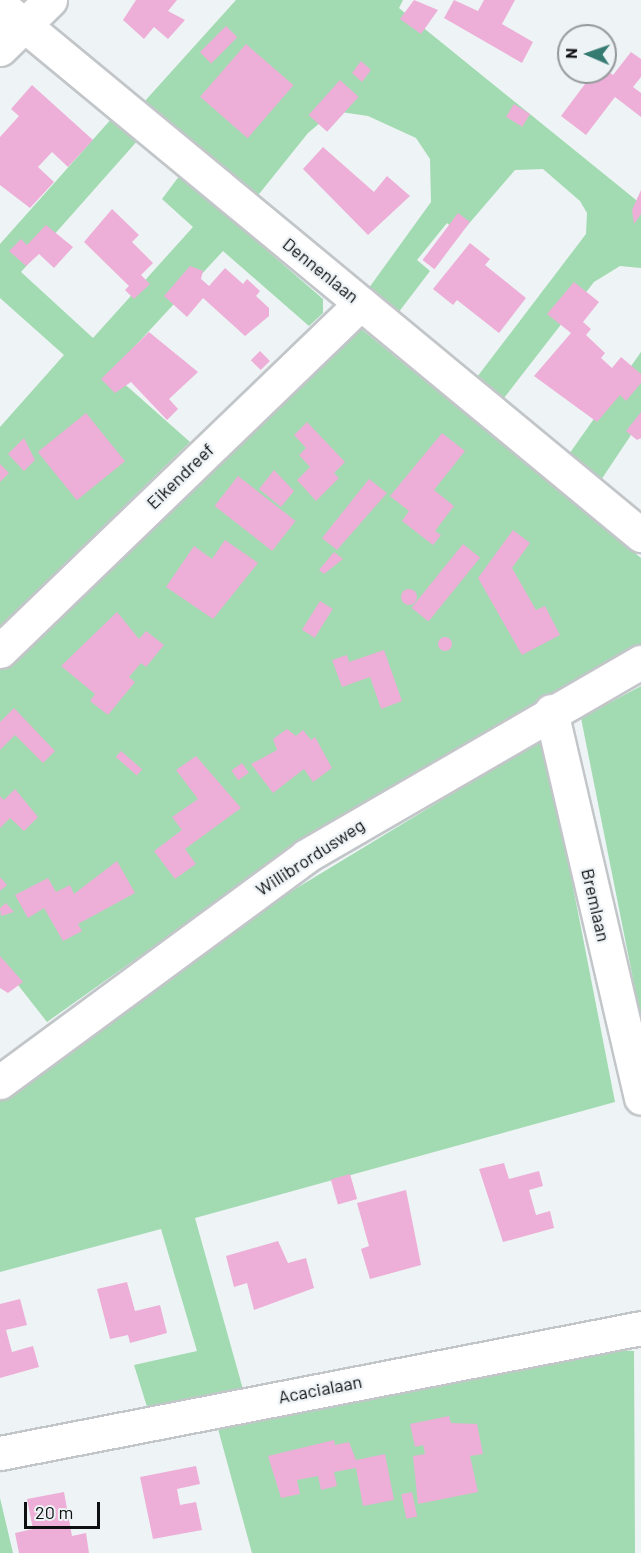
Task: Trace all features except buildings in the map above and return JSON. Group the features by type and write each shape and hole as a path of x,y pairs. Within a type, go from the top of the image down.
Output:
{"street":[{"path":"0,49 11,15 50,0"},
{"name":"Dennenlaan","path":"11,15 641,535"},
{"name":"Eikendreef","path":"0,651 361,303"},
{"name":"Willibrordusweg","path":"0,1082 306,856 551,711 641,662"},
{"name":"Bremlaan","path":"551,711 641,1098"},
{"name":"Acacialaan","path":"0,1452 641,1328"}],"green space":[{"path":"236,0 403,0 399,8 641,204 641,268 620,266 594,282 500,403 474,381 586,234 587,213 580,201 543,169 515,170 460,234 447,223 417,260 430,271 395,317 366,292 431,202 430,159 416,138 368,116 334,111 308,133 255,199 144,102"},
{"path":"113,117 139,139 21,272 93,338 193,227 162,199 180,175 323,299 323,313 309,326 223,251 111,372 190,442 0,626 0,427 64,355 0,298 0,244"},
{"path":"354,323 641,558 641,650 264,868 47,1022 0,962 0,666"},
{"path":"641,352 641,420 599,483 567,457"},
{"path":"641,686 641,1019 581,718"},
{"path":"544,738 615,1102 195,1218 244,1393 148,1410 134,1365 197,1351 161,1229 0,1272 0,1100 231,928"},
{"path":"616,1350 634,1351 635,1553 252,1553 218,1429"},
{"path":"0,1498 13,1553 0,1553"}]}
